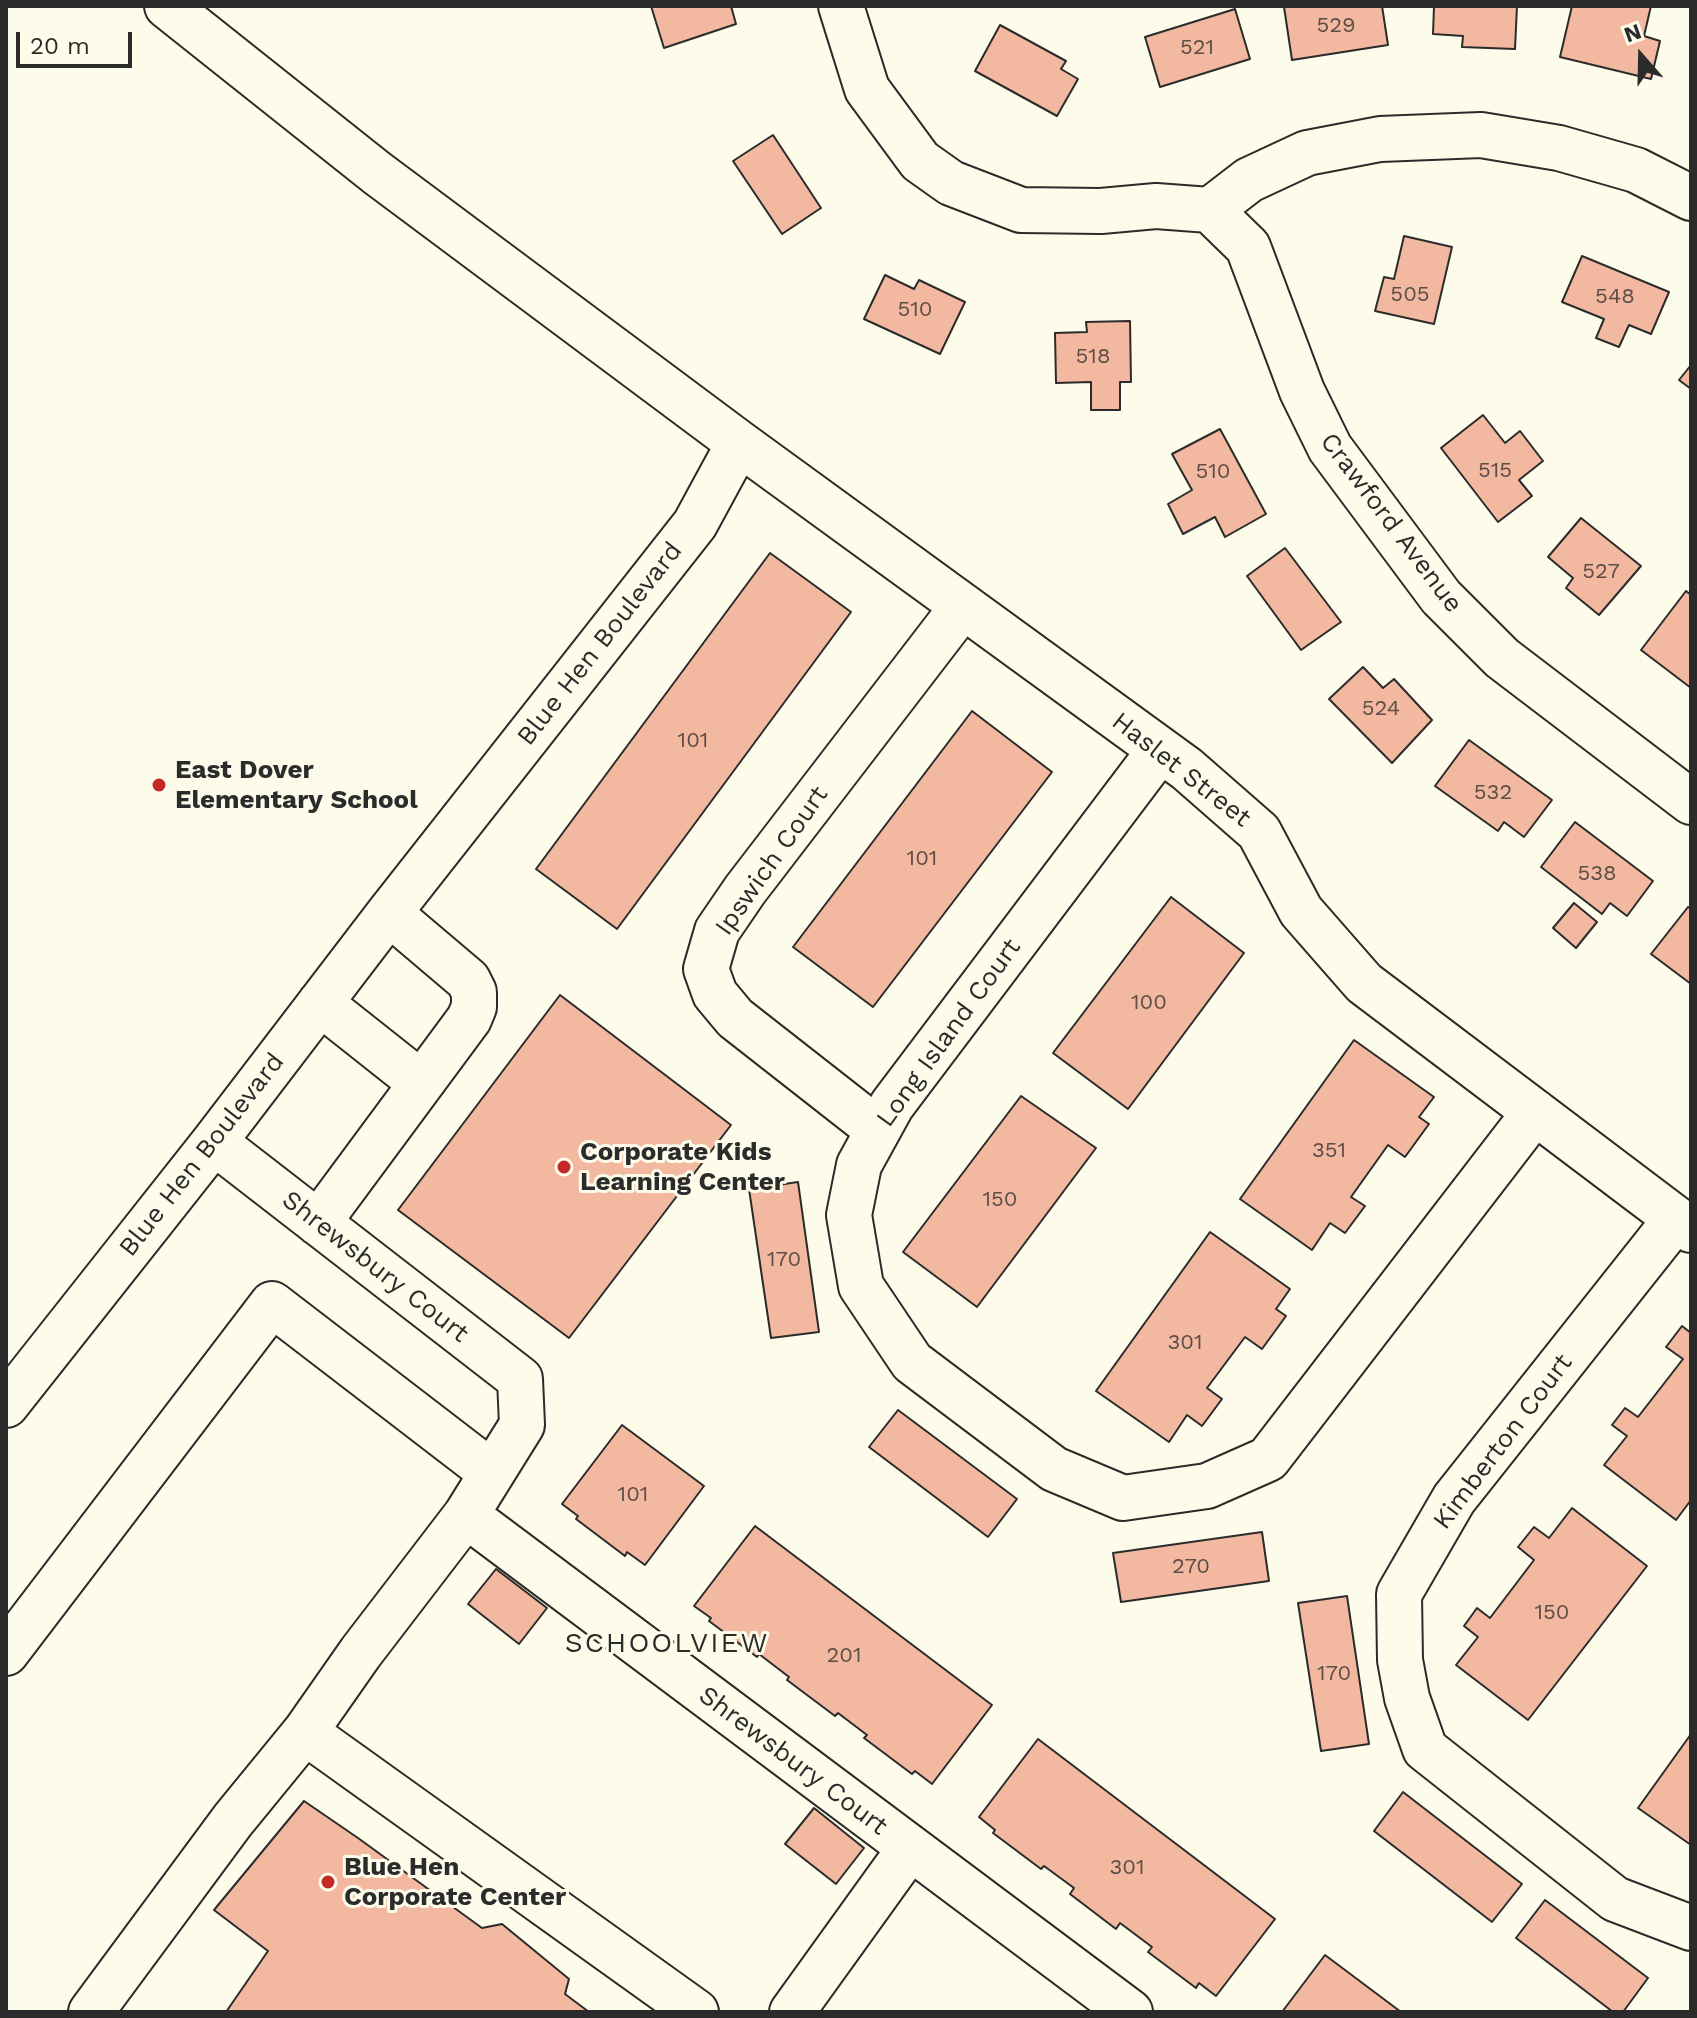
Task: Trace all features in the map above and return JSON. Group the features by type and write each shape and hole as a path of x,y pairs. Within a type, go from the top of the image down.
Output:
{"street":[{"path":"167,6 377,173 739,443"},
{"path":"841,6 867,89 920,161 951,183 1021,210 1101,211 1156,206 1210,210 1249,180 1307,153 1380,139 1481,135 1559,148 1636,170 1691,198"},
{"name":"Crawford Avenue","path":"1210,210 1248,247 1302,391 1330,448 1441,597 1502,658 1691,802"},
{"name":"Haslet Street","path":"739,443 1187,769 1259,832 1301,911 1364,983 1683,1225"},
{"name":"Blue Hen Boulevard","path":"6,1405 695,524 739,443"},
{"name":"Ipswich Court","path":"878,1130 735,1018 715,994 706,969 717,931 745,890 963,606"},
{"name":"Long Island Court","path":"1160,750 892,1105 859,1165 849,1215 861,1286 912,1362 1054,1469 1123,1498 1207,1486 1268,1459 1535,1112"},
{"path":"318,1223 469,1019 474,1007 474,992 468,980 389,913"},
{"path":"320,1003 421,1083"},
{"name":"Shrewsbury Court","path":"214,1142 520,1379 522,1425 466,1515 1130,2012"},
{"name":"Kimberton Court","path":"1683,1225 1454,1499 1399,1594 1400,1660 1407,1698 1425,1749 1615,1899 1691,1928"},
{"path":"6,1653 272,1304 492,1473"},
{"path":"91,2012 466,1515"},
{"path":"305,1732 696,2012"},
{"path":"792,2012 910,1848"}],"building":[{"path":"651,6 731,6 736,24 664,48"},
{"path":"1382,6 1388,45 1292,60 1284,7"},
{"path":"1434,6 1517,6 1515,49 1462,47 1463,36 1433,34"},
{"path":"1572,6 1651,6 1644,36 1660,41 1651,79 1560,57"},
{"path":"1235,9 1250,59 1160,87 1145,37"},
{"path":"1000,25 1066,61 1061,69 1078,79 1057,116 975,71"},
{"path":"773,135 821,208 782,234 733,161"},
{"path":"1404,236 1452,247 1434,324 1375,311 1384,277 1394,279"},
{"path":"1582,256 1669,292 1651,334 1629,325 1619,347 1596,338 1604,319 1562,302"},
{"path":"885,275 914,289 919,280 965,302 940,354 864,319"},
{"path":"1130,321 1131,382 1120,382 1120,410 1091,410 1091,382 1056,383 1055,333 1087,332 1086,322"},
{"path":"1691,365 1691,389 1679,380"},
{"path":"1483,415 1505,443 1520,431 1543,461 1519,480 1532,496 1498,522 1441,448"},
{"path":"1220,429 1266,514 1225,537 1215,517 1183,534 1168,504 1192,490 1172,454"},
{"path":"1581,518 1641,566 1599,615 1566,588 1573,578 1548,557"},
{"path":"1285,548 1341,622 1301,650 1247,576"},
{"path":"770,553 851,612 617,929 536,869"},
{"path":"1686,591 1691,595 1691,688 1641,650"},
{"path":"1363,667 1383,688 1394,679 1432,720 1392,763 1329,699"},
{"path":"972,711 1052,772 873,1007 793,947"},
{"path":"1469,740 1552,800 1524,837 1504,822 1498,831 1435,786"},
{"path":"1575,822 1653,881 1627,916 1610,903 1602,914 1541,867"},
{"path":"1171,897 1244,953 1128,1109 1053,1053"},
{"path":"1574,903 1597,922 1576,948 1553,928"},
{"path":"1688,907 1691,909 1691,984 1651,954"},
{"name":"Corporate Kids Learning Center","path":"560,995 731,1125 569,1338 398,1210"},
{"path":"1354,1040 1434,1097 1419,1117 1429,1124 1405,1157 1388,1145 1351,1197 1365,1206 1345,1233 1330,1223 1312,1250 1240,1199"},
{"path":"1021,1096 1096,1148 977,1307 903,1252"},
{"path":"798,1182 819,1332 771,1338 749,1189"},
{"path":"1210,1232 1290,1289 1276,1309 1286,1316 1262,1349 1245,1337 1207,1388 1222,1399 1202,1426 1187,1415 1169,1442 1096,1391"},
{"path":"1682,1326 1691,1333 1691,1500 1676,1520 1604,1465 1627,1436 1612,1425 1625,1408 1638,1417 1683,1359 1666,1347"},
{"path":"898,1410 1017,1499 988,1537 869,1447"},
{"path":"622,1425 704,1486 645,1565 627,1552 625,1556 576,1519 578,1516 562,1504"},
{"path":"1572,1508 1647,1566 1528,1720 1456,1665 1478,1637 1464,1626 1477,1608 1490,1618 1534,1560 1518,1547 1534,1527 1549,1538"},
{"path":"755,1526 992,1705 932,1784 915,1771 912,1774 864,1738 867,1735 838,1713 835,1716 787,1680 789,1677 759,1654 757,1657 709,1621 711,1618 694,1606"},
{"path":"1262,1532 1269,1581 1121,1602 1113,1553"},
{"path":"496,1569 547,1608 519,1644 468,1604"},
{"path":"1347,1596 1369,1744 1321,1751 1298,1603"},
{"path":"1691,1734 1691,1845 1638,1808"},
{"path":"1038,1739 1275,1919 1216,1996 1199,1983 1196,1988 1148,1952 1152,1947 1120,1923 1116,1929 1070,1894 1074,1888 1044,1866 1041,1869 993,1833 995,1830 979,1817"},
{"path":"1403,1792 1522,1884 1492,1922 1374,1831"},
{"name":"Blue Hen Corporate Center","path":"304,1801 482,1928 502,1924 569,1979 565,1994 589,2012 226,2012 268,1951 214,1910"},
{"path":"814,1808 864,1848 836,1884 785,1844"},
{"path":"1545,1900 1648,1978 1623,2012 1613,2012 1516,1938"},
{"path":"1325,1955 1401,2012 1282,2012"}],"place":[{"name":"East Dover Elementary School","path":"159,785"},
{"name":"Corporate Kids Learning Center","path":"564,1167"},
{"name":"Blue Hen Corporate Center","path":"328,1882"}],"district":[{"name":"SCHOOLVIEW","path":"667,1644"}]}
